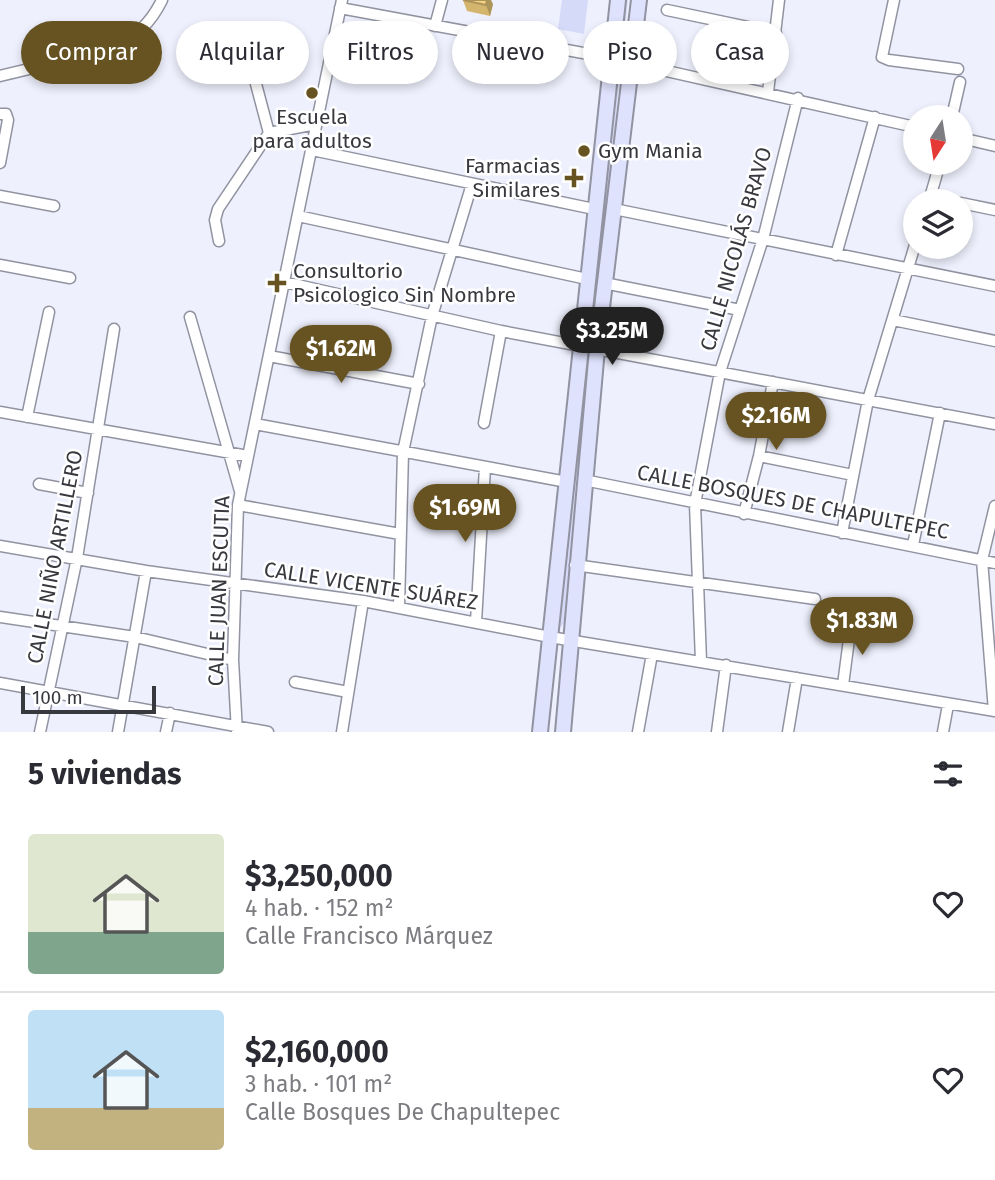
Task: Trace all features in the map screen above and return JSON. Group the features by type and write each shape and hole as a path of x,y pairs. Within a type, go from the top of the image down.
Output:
{"main road":[{"path":"615,21 618,0"},
{"path":"636,21 639,0"},
{"path":"540,732 607,84"},
{"path":"563,732 575,565 604,283 629,84"}],"street":[{"path":"0,76 113,49 129,41 144,28 162,0"},
{"path":"436,21 442,0"},
{"path":"777,21 779,0"},
{"path":"894,0 882,57 958,69"},
{"path":"341,4 414,21"},
{"name":"CALLE JUAN ESCUTIA","path":"237,729 233,660 238,505 341,4"},
{"path":"667,10 719,21"},
{"path":"438,27 583,53"},
{"path":"677,73 798,98 903,124"},
{"path":"955,105 960,82"},
{"path":"256,84 269,133"},
{"path":"768,92 769,84"},
{"name":"CALLE NICOLÁS BRAVO","path":"701,661 695,503 720,372 763,239 798,98"},
{"path":"0,163 4,115"},
{"path":"836,255 875,117"},
{"path":"219,241 215,220 218,209 269,133 316,124"},
{"path":"973,141 995,146"},
{"path":"312,150 594,209"},
{"path":"399,607 403,452 432,316 472,184"},
{"path":"0,196 54,206"},
{"path":"973,205 995,210"},
{"path":"614,209 995,286"},
{"path":"298,216 587,279"},
{"path":"842,533 868,400 911,259"},
{"path":"0,265 70,278"},
{"path":"284,282 501,331 995,424"},
{"path":"604,283 740,310"},
{"path":"27,417 49,312"},
{"path":"190,317 240,492"},
{"path":"893,320 995,341"},
{"name":"CALLE NIÑO ARTILLERO","path":"40,732 77,558 114,329"},
{"path":"484,423 501,331"},
{"path":"269,356 419,384"},
{"path":"744,514 760,456 773,382"},
{"path":"0,412 248,456"},
{"path":"913,545 940,413"},
{"path":"255,424 567,482"},
{"path":"760,456 853,475"},
{"path":"476,622 485,467"},
{"name":"CALLE BOSQUES DE CHAPULTEPEC","path":"584,480 995,563"},
{"path":"39,484 88,493"},
{"path":"238,505 400,534"},
{"path":"994,711 991,638 982,560 995,506"},
{"name":"CALLE VICENTE SUÁREZ","path":"0,546 146,571 363,601 550,637 994,711"},
{"path":"575,565 815,599"},
{"path":"117,732 146,571"},
{"path":"342,732 363,601"},
{"path":"0,617 135,637 233,660"},
{"path":"844,685 851,624 855,621 875,623"},
{"path":"638,732 652,654"},
{"path":"717,732 726,666"},
{"path":"788,732 797,678"},
{"path":"295,682 348,692"},
{"path":"0,683 124,704 237,729 268,732"},
{"path":"943,732 948,705"},
{"path":"166,732 170,713"}],"shaded area":[{"path":"562,0 588,0 583,34 569,31 569,21 559,21"},
{"path":"620,0 628,0 626,21 618,21"},
{"path":"612,84 619,84 593,337 587,342"},
{"path":"590,351 565,623 559,628 556,627 583,352"}],"building":[{"path":"463,0 487,0 486,5"}],"place":[{"name":"Escuela para adultos","path":"312,93"},
{"name":"Gym Mania","path":"584,151"},
{"name":"Farmacias Similares","path":"574,178"},
{"name":"Consultorio Psicologico Sin Nombre","path":"277,283"}]}
